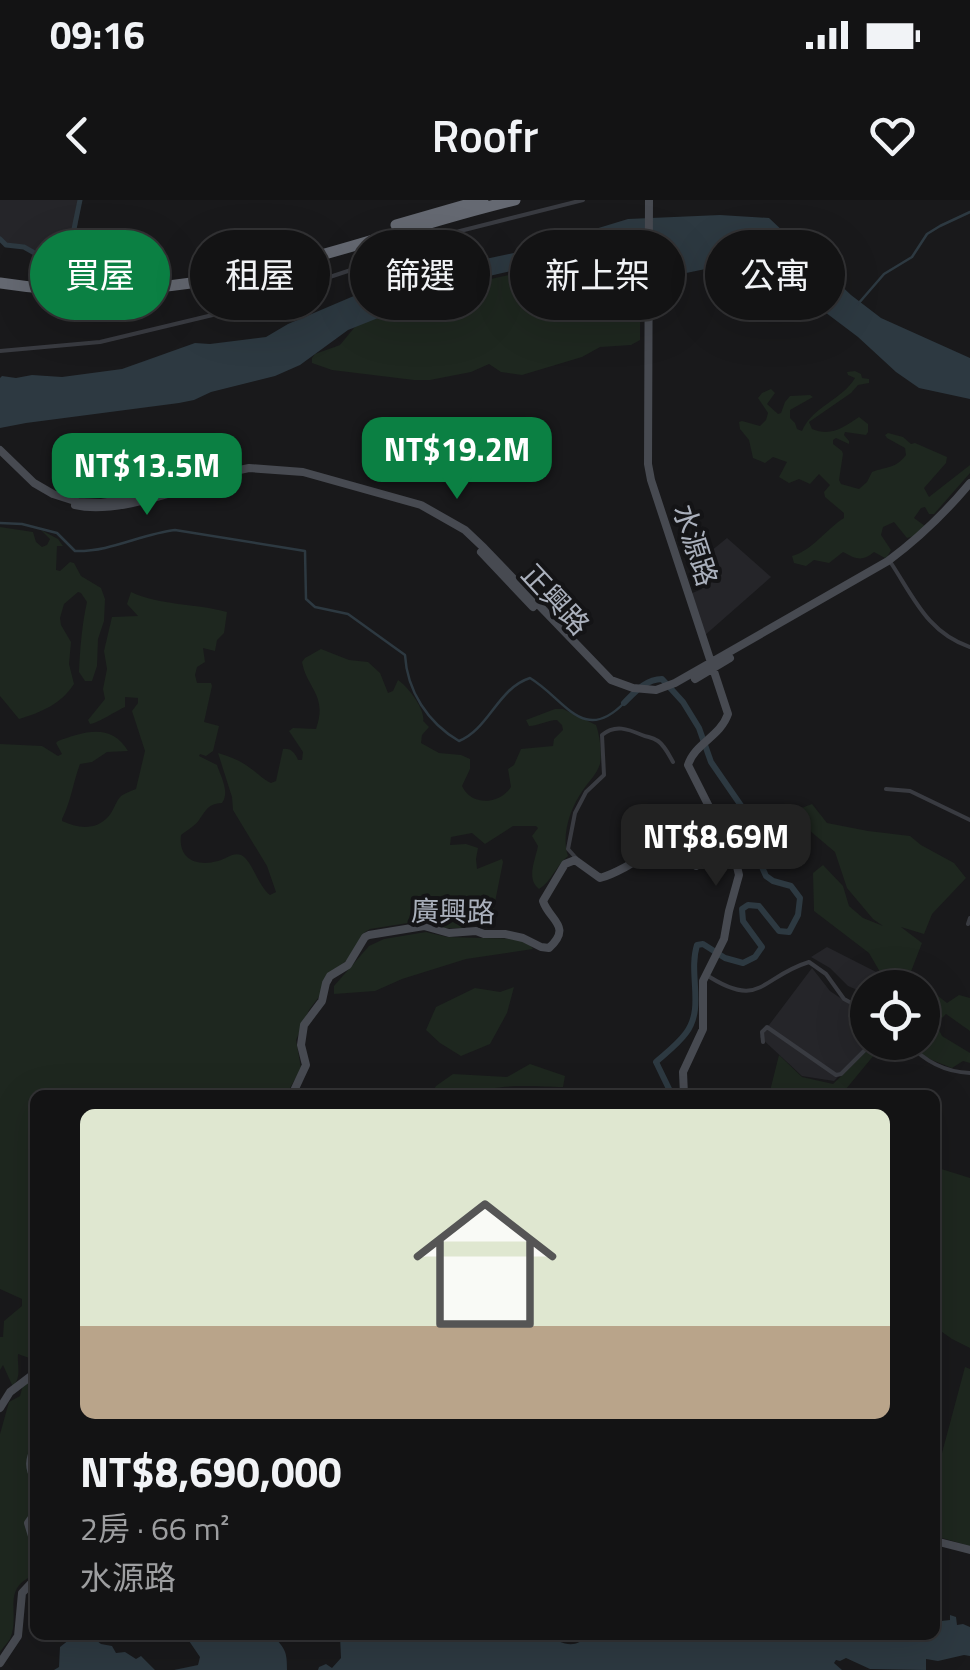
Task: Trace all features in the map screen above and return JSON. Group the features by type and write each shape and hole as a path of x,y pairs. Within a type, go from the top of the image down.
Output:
{"highway":[{"path":"0,275 86,283 206,274 284,257 483,200"},
{"path":"0,283 100,290 201,282 288,264 515,200"}],"main road":[{"name":"水源路","path":"649,200 647,449 651,480 728,714 724,724 690,756 689,769 722,832"},
{"name":"正興路","path":"0,453 34,483 78,502 128,499 210,475 249,468 280,468 421,505 465,530 611,680 639,691"},
{"name":"正興路","path":"0,453 32,488 86,508 114,507 226,476 262,472 318,481 418,508 469,540 611,686 639,691"},
{"path":"712,667 888,561 917,540 970,487"},
{"path":"639,691 671,687 712,667 891,563 918,544 970,487"},
{"path":"580,862 600,878 620,870 646,850 649,824 656,818 674,827 685,839 696,866 713,837 722,832 735,858 739,874 727,930 703,981 702,1029 684,1072 684,1090"},
{"name":"廣興路","path":"294,1090 306,1065 304,1025 322,1001 330,976 348,965 365,938 372,933 424,926 448,933 505,934 549,948 559,927 546,908 544,897 565,864 580,862"},
{"path":"0,1408 10,1392 30,1377"},
{"path":"940,1542 970,1550"},
{"path":"0,1663 18,1636 19,1602 30,1585"}],"street":[{"path":"0,350 100,342 201,318 460,231 583,200"},
{"path":"891,563 936,629 970,647"},
{"path":"580,862 568,848 586,792 604,775 602,735 609,729 634,730 655,738 673,762"},
{"path":"886,789 910,792 970,820"},
{"path":"705,974 728,988 748,992 810,962 850,1002"},
{"path":"764,1042 762,1032 767,1027 836,1075 855,1060"},
{"path":"925,1060 956,1072 970,1072"}],"shaded area":[{"path":"0,200 81,200 77,230 30,230 30,248 5,243 0,237"},
{"path":"720,215 769,218 782,230 705,230 705,269 685,273 685,230 592,230 628,219"},
{"path":"510,254 510,271 490,276 490,258"},
{"path":"510,275 510,320 640,320 640,340 631,345 600,347 582,357 522,375 501,372 489,364 471,372 414,380 332,370 312,363 315,354 340,345 364,320 490,320 490,279"},
{"path":"845,289 881,318 970,358 970,399 919,388 835,320 845,320"},
{"path":"350,298 350,320 373,320 348,330 300,365 275,376 179,403 0,428 2,376 62,377 122,369 195,343 266,337 297,320 330,320 330,306"},
{"path":"855,371 869,379 869,383 858,385 809,422 812,429 825,432 859,417 868,424 866,435 845,432 849,444 833,440 843,454 841,484 859,489 872,472 902,460 905,448 887,438 888,433 947,457 924,488 929,497 970,465 970,473 934,514 921,508 914,518 925,526 914,536 907,538 894,522 883,527 881,535 891,550 887,557 874,552 859,558 843,552 829,563 794,563 792,556 813,545 844,518 844,513 825,497 830,485 819,474 810,484 799,479 789,483 779,477 787,462 773,457 765,463 753,458 739,422 760,426 766,420 768,413 758,398 771,389 775,393 767,404 778,414 790,396 813,397 790,410 790,418 802,431 813,416 850,385 855,378 847,372"},
{"path":"0,527 33,532 42,547 50,539 41,530 58,539 63,546 57,546 56,570 74,563 81,576 101,588 105,599 92,681 85,681 79,672 87,602 78,592 64,604 60,618 71,642 69,664 74,684 50,706 19,719 0,696"},
{"path":"727,538 771,577 704,636 690,594 702,589 694,565"},
{"path":"131,592 154,600 227,612 224,633 217,640 215,651 203,648 205,662 197,667 195,675 197,683 212,686 204,722 219,726 213,751 199,756 217,765 225,794 222,803 208,808 181,835 182,850 196,862 210,863 241,855 270,895 276,892 267,866 233,810 218,753 242,763 271,783 276,781 283,749 302,760 303,752 289,731 316,729 320,708 302,662 321,649 349,660 368,662 380,673 388,693 398,680 405,686 429,727 421,743 439,753 470,759 462,786 478,800 493,800 506,793 511,787 508,769 521,749 553,746 563,730 557,720 529,726 526,720 555,709 596,725 600,764 571,814 566,831 568,856 539,889 532,875 538,846 532,836 536,826 513,826 485,844 472,833 451,837 450,845 478,848 477,869 502,859 495,926 444,928 420,921 365,932 350,958 327,976 321,994 309,1010 296,1040 301,1068 289,1090 30,1090 30,1358 18,1354 18,1375 13,1387 3,1365 0,1370 4,1321 22,1306 22,1299 0,1289 0,744 42,746 58,756 62,754 56,743 77,735 105,733 121,742 128,751 107,752 92,762 80,764 62,821 80,827 103,821 121,796 136,789 145,751 132,711 138,698 125,697 125,707 93,723 88,720 105,699 104,651 112,617 138,616 127,604"},
{"path":"812,804 827,823 910,836 954,863 966,878 932,914 924,934 901,927 922,943 912,970 879,970 869,953 814,911 813,873 823,865 843,886 849,906 863,918 883,926 847,888 835,852 803,825 799,809"},
{"path":"426,932 447,937 520,939 533,949 466,959 375,991 334,994 334,986 369,946 384,939"},
{"path":"827,947 872,970 850,970 850,987 811,957"},
{"path":"812,968 830,991 850,1005 850,1060 855,1060 834,1081 802,1076 760,1037"},
{"path":"514,987 507,1013 490,1044 461,1056 426,1030 436,1007 475,988 500,992"},
{"path":"959,995 970,998 970,1031 946,1014 940,1020 940,998 947,1003"},
{"path":"940,1032 970,1053 970,1063 963,1061 952,1068 932,1060 940,1060"},
{"path":"779,1055 802,1077 833,1084 858,1060 870,1060 845,1090 770,1090"},
{"path":"530,1064 565,1076 563,1087 433,1090 453,1074 507,1077"},
{"path":"940,1169 970,1178 970,1348 940,1331"},
{"path":"965,1367 970,1369 970,1546 940,1537 940,1461"},
{"path":"30,1377 30,1577 15,1594 13,1630 0,1652 0,1434 9,1402 20,1396 24,1381"},
{"path":"950,1615 956,1617 957,1625 970,1627 970,1656 926,1659 926,1670 870,1669 846,1658 834,1663 842,1670 318,1670 326,1664 332,1668 341,1658 340,1640 940,1640 940,1620 950,1620"},
{"path":"69,1640 96,1640 112,1646 116,1653 125,1652 136,1659 141,1656 155,1670 54,1670 59,1667 60,1647"},
{"path":"188,1640 277,1640 285,1652 287,1670 174,1670 198,1665 200,1657"}],"waterway":[{"path":"0,239 6,245 24,247 59,267 73,248 80,200"},
{"path":"858,304 884,274 912,257 927,234 970,212"},
{"path":"0,523 57,533 75,551 101,549 175,530 305,551 306,599 315,607 348,614 405,655 410,681 421,705 459,741 478,728 510,690 530,678 585,719 610,715 624,703"},
{"path":"624,703 646,684 662,679 683,702 699,728 711,762 742,807 749,838 766,876 791,886 800,898 798,915 789,932 779,931 759,906 742,909 743,921 762,947 755,957 743,963 725,958 703,944 697,945 692,1023 656,1062 670,1090"}]}
